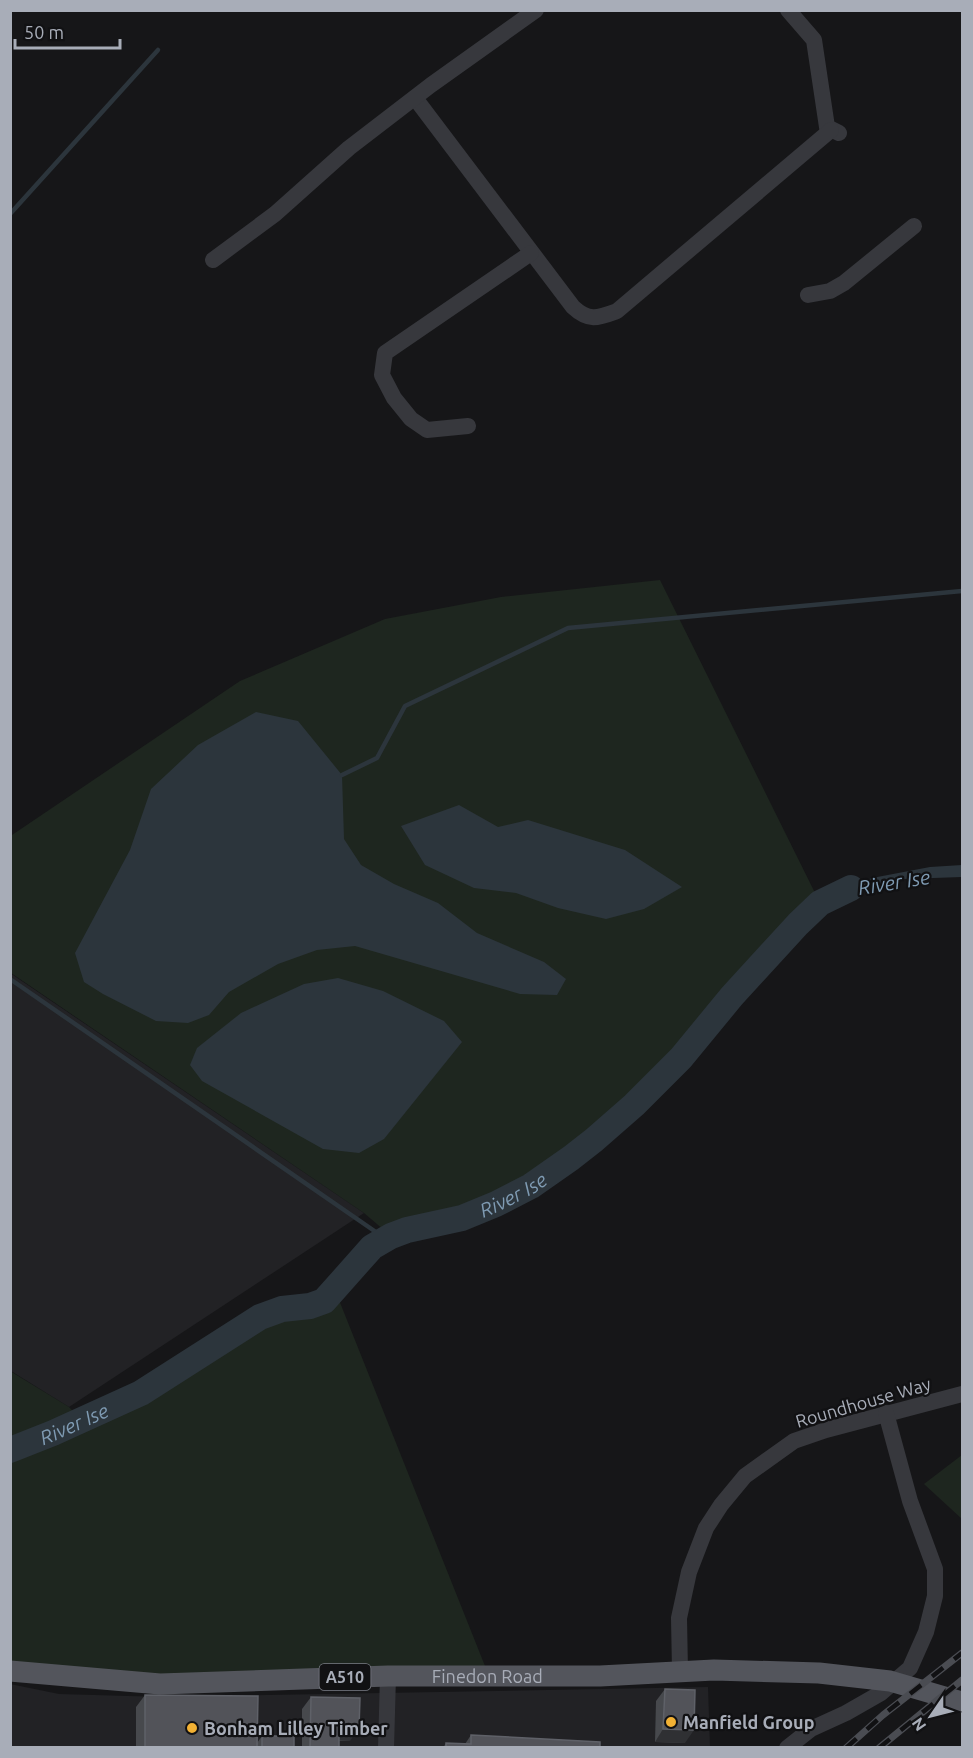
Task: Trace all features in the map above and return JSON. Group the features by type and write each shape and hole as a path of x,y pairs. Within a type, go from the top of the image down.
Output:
{"main road":[{"name":"Finedon Road","path":"10,1671 160,1684 388,1676 600,1676 714,1670 819,1673 890,1680 963,1702"}],"street":[{"path":"213,260 275,214 349,148 536,10"},
{"path":"415,98 573,307 583,316 594,318 617,311 835,131 827,127 814,40 788,10"},
{"path":"808,295 830,291 844,283 914,226"},
{"path":"468,426 427,430 411,418 394,398 382,375 385,353 531,253"},
{"name":"Roundhouse Way","path":"680,1671 679,1618 689,1572 706,1528 721,1505 745,1476 794,1441 886,1413 963,1394"},
{"path":"787,1748 811,1729 846,1713 888,1686 910,1668 926,1632 935,1596 935,1569 910,1502 886,1413"},
{"path":"386,1748 388,1676"}],"shaded area":[{"path":"660,580 820,903 754,972 694,1044 638,1101 593,1140 521,1191 482,1210 391,1236 364,1213 11,973 10,834 12,835 240,681 385,619 501,597"},
{"path":"256,712 298,721 342,775 344,839 361,865 394,884 438,903 477,933 544,962 566,979 557,995 520,994 355,946 317,950 278,964 229,992 209,1015 188,1023 156,1021 84,982 75,953 130,850 151,789 198,745"},
{"path":"459,805 498,827 528,820 625,850 682,887 644,909 606,919 558,908 516,893 474,888 425,865 401,826"},
{"path":"962,865 962,877 905,879 850,891 822,905 820,897 872,878 930,867"},
{"path":"10,973 364,1213 69,1407 11,1371"},
{"path":"338,978 383,991 444,1021 462,1042 384,1139 359,1153 323,1149 202,1081 190,1065 197,1048 241,1013 304,984"},
{"path":"335,1290 489,1676 160,1684 11,1671 10,1371 69,1407 81,1420 141,1393 260,1317 280,1310 317,1303"},
{"path":"962,1455 962,1519 924,1484"},
{"path":"10,1684 59,1694 163,1697 708,1687 710,1747 11,1747"}],"building":[{"path":"665,1689 695,1690 694,1730 663,1729"},
{"name":"Bonham Lilley Timber","path":"145,1695 258,1696 257,1748 145,1748"},
{"path":"311,1697 360,1698 359,1728 339,1728 339,1748 310,1748"},
{"path":"471,1735 600,1742 600,1748 446,1748 446,1743 471,1744"},
{"path":"262,1736 294,1736 294,1748 262,1748"}],"waterway":[{"path":"10,214 158,50"},
{"path":"342,775 377,758 405,706 568,628 962,591"},
{"name":"River Ise","path":"10,1450 141,1393 260,1317 282,1309 310,1306 324,1301 372,1247 391,1236 407,1230 462,1218 531,1186 594,1140 634,1105 681,1058 732,996 798,924 820,903 851,888"},
{"path":"10,979 386,1239"}],"railway":[{"path":"846,1748 883,1715 962,1653"},
{"path":"879,1748 962,1680"}],"place":[{"name":"Manfield Group","path":"671,1722"},
{"name":"Bonham Lilley Timber","path":"192,1728"}]}
